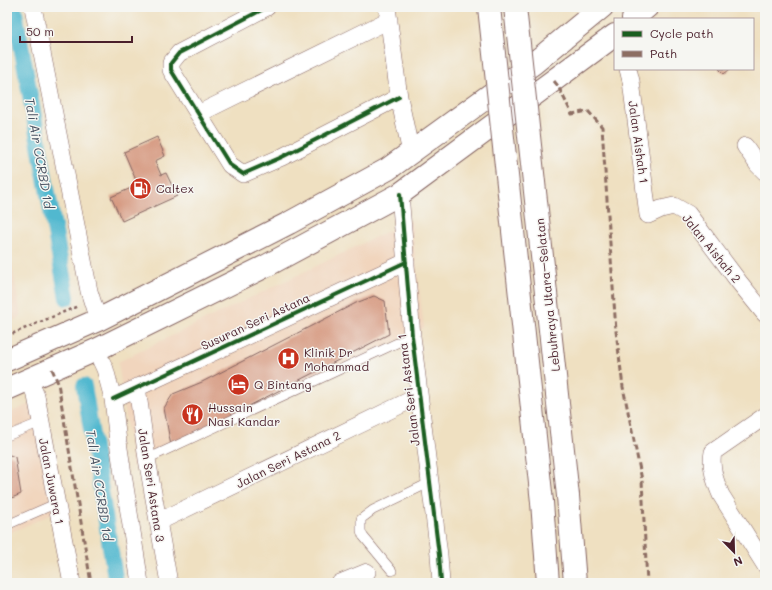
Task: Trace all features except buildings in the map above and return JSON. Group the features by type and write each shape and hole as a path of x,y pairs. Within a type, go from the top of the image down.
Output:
{"highway":[{"path":"489,7 542,502 548,583"},
{"name":"Lebuhraya Utara–Selatan","path":"515,7 568,496 575,583"},
{"path":"7,360 98,320 289,223 388,169 534,63 602,7"},
{"path":"634,18 647,7"},
{"path":"7,389 96,350 266,266 400,194 614,39"}],"street":[{"path":"33,7 89,291 98,320"},
{"path":"267,7 179,53 171,63 170,70 230,165 243,174 282,157 399,97"},
{"path":"198,114 388,14 399,97 410,153"},
{"name":"Jalan Aishah 1","path":"628,70 631,81 648,215"},
{"path":"745,146 758,165 765,172"},
{"name":"Jalan Seri Astana 1","path":"400,194 412,336 439,555 441,583"},
{"name":"Jalan Aishah 2","path":"648,215 661,209 674,206 688,214 765,314"},
{"name":"Susuran Seri Astana","path":"113,399 137,386 406,262"},
{"path":"96,350 105,369 113,399 118,442 140,583"},
{"name":"Jalan Juwara 1","path":"29,380 36,396 72,583"},
{"name":"Jalan Seri Astana 3","path":"137,386 147,458 169,583"},
{"name":"Jalan Seri Astana 2","path":"158,522 419,396"},
{"path":"765,416 713,452 712,470 721,495 765,565"},
{"path":"340,583 367,572"}],"lane":[{"path":"147,458 412,336"},
{"path":"7,436 41,422"},
{"path":"392,571 363,536 361,532 361,519 373,510 429,483"},
{"path":"7,525 57,503"}],"path":[{"path":"7,336 81,304"}],"shaded area":[{"path":"411,220 424,328 133,467 118,362"},
{"path":"7,234 21,317 7,323"},
{"path":"41,399 65,508 7,534 7,414"}],"waterway":[{"name":"Tali Air CCRBD 1d","path":"14,7 67,298"},
{"name":"Tali Air CCRBD 1d","path":"84,386 116,583"}],"marked path":[{"path":"554,81 572,114 588,111 602,127 616,331 623,387 642,480 647,583"},
{"path":"52,369 58,383 91,583"}],"cycle path":[{"path":"267,7 179,53 171,63 171,70 230,165 243,174 282,157 399,97"},
{"path":"400,194 412,336 439,555 441,583"},
{"path":"113,399 406,262"}],"place":[{"name":"Caltex","path":"140,188"},
{"name":"Klinik Dr Mohammad","path":"288,359"},
{"name":"Q Bintang","path":"239,384"},
{"name":"Hussain Nasi Kandar","path":"192,414"}]}
